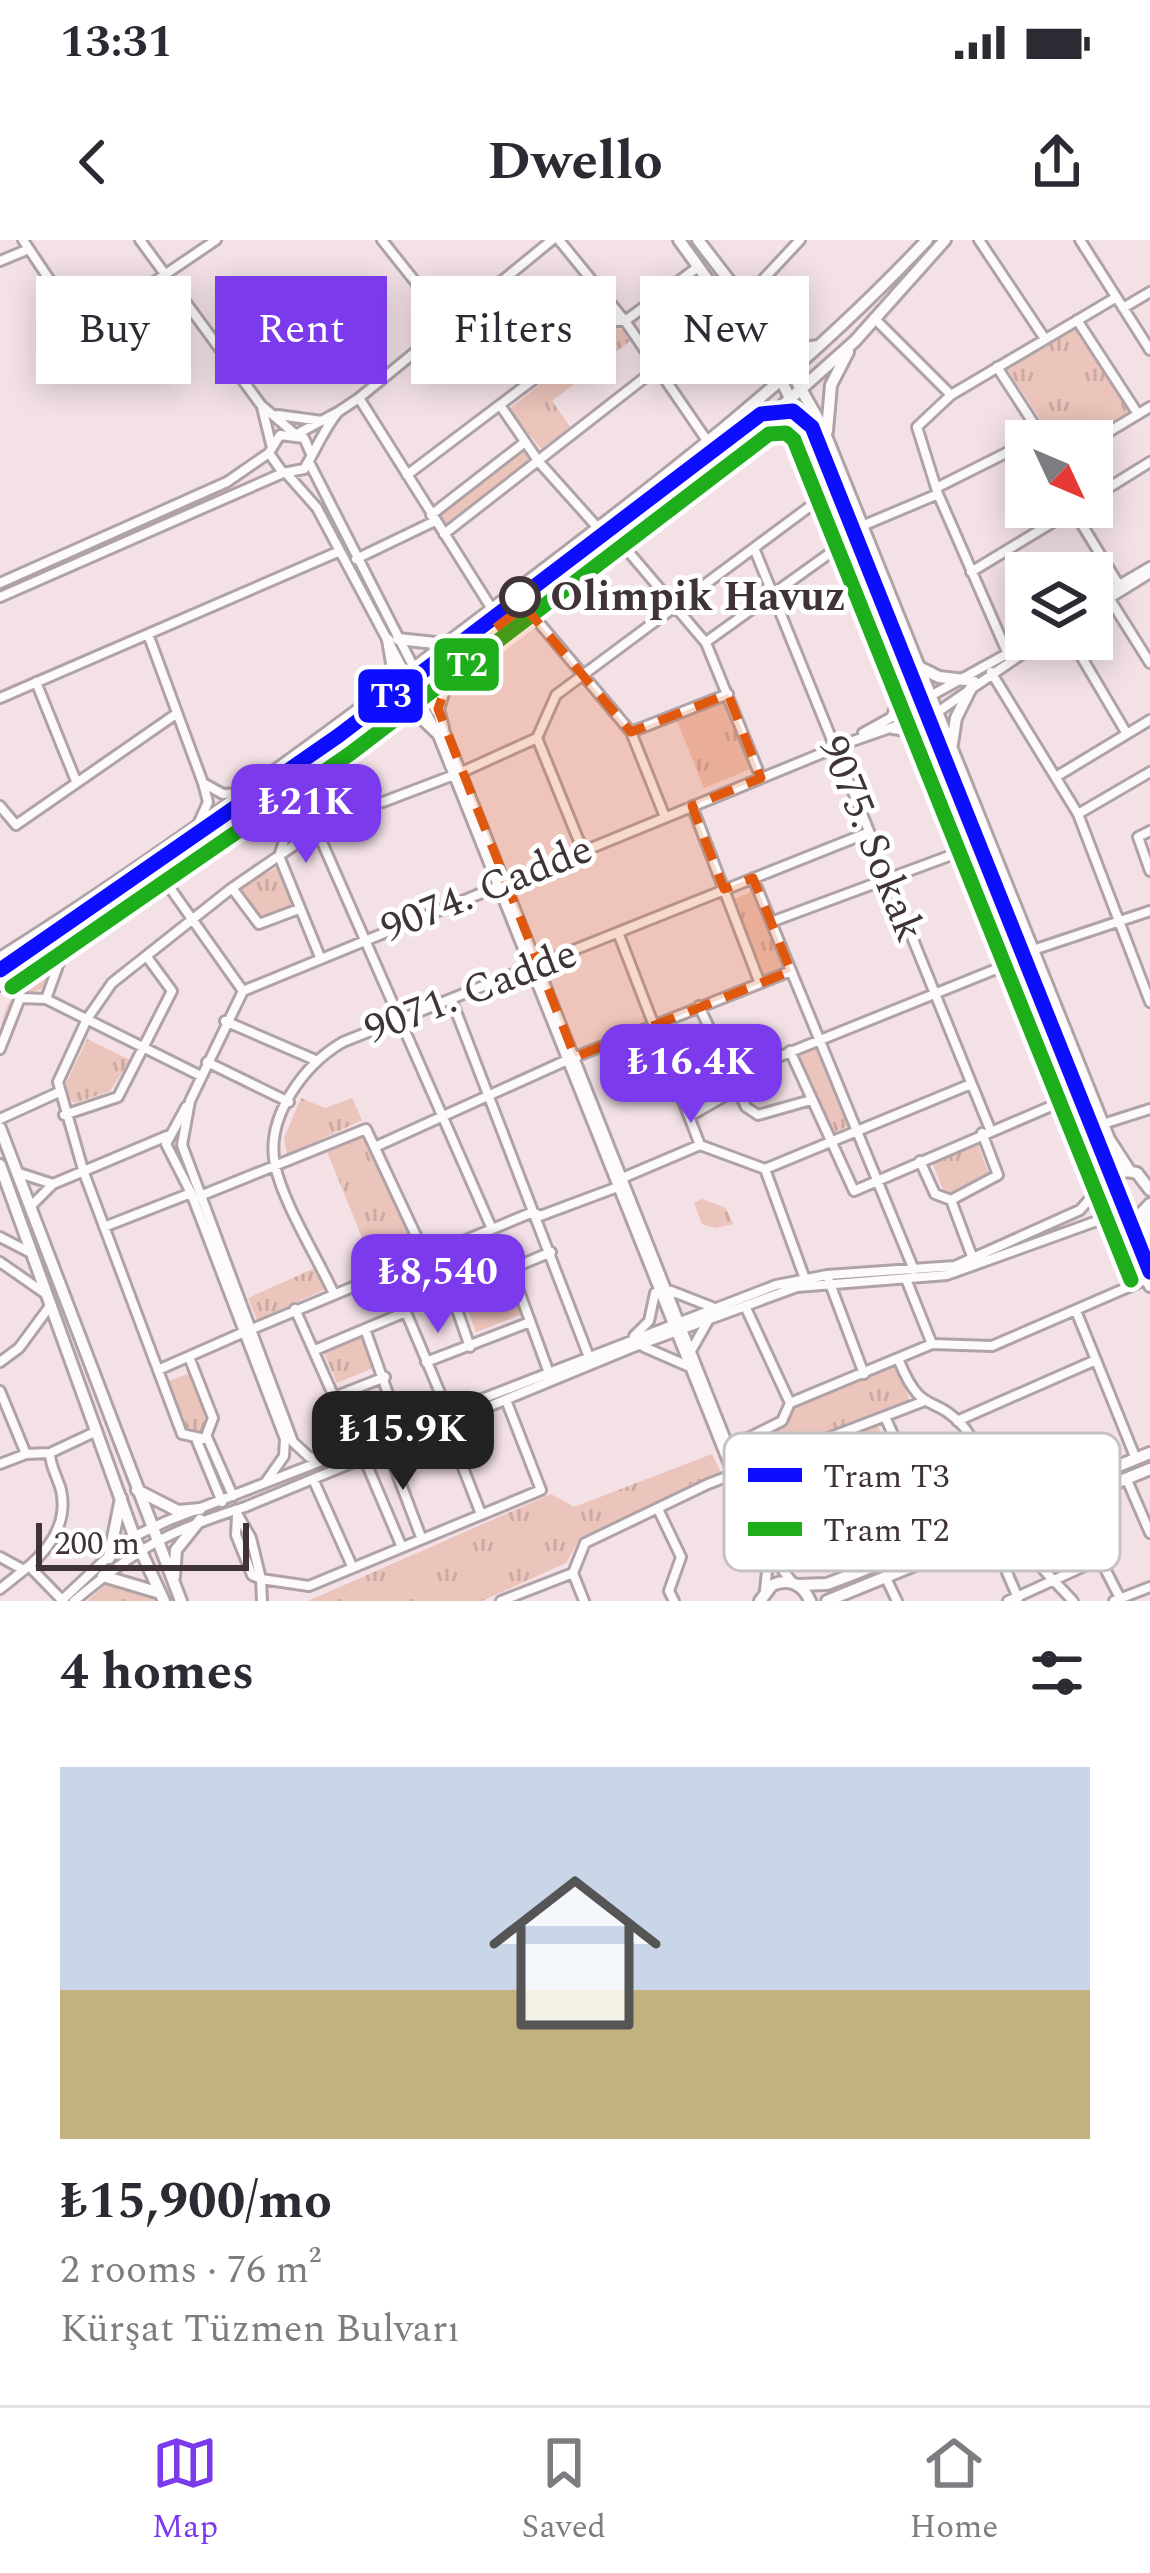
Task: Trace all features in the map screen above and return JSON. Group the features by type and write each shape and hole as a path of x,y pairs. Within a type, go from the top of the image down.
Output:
{"main road":[{"path":"680,240 707,276"},
{"path":"698,240 726,276"},
{"path":"809,359 927,240"},
{"path":"1,985 385,712 755,430 855,340 945,240"},
{"path":"827,440 831,385 855,340"},
{"path":"809,346 827,342"},
{"path":"754,408 766,384"},
{"path":"0,958 411,672 783,384 814,447 977,846 1118,1160 1150,1190"},
{"path":"799,384 827,440 916,665 939,710 1104,1169 1099,1202 1149,1283"},
{"path":"755,430 794,428 814,447"},
{"path":"382,692 393,669 393,640 448,644"},
{"path":"440,730 438,709 455,658"},
{"path":"916,665 939,676 970,681 956,718 952,747"},
{"path":"906,676 905,693 893,722 935,744"},
{"path":"385,712 413,710 440,730"},
{"path":"0,1128 151,1534 181,1601"},
{"path":"0,1166 100,1430 136,1542 162,1597"},
{"path":"1101,1185 1112,1173 1133,1172"},
{"path":"1112,1219 1134,1221 1148,1208"},
{"path":"1148,1208 1150,1252"},
{"path":"1120,1465 1150,1453"},
{"path":"1120,1482 1150,1469"},
{"path":"136,1490 178,1511 200,1514 176,1550 175,1586"},
{"path":"109,1558 122,1495"},
{"path":"762,1596 777,1582 827,1584 861,1571"},
{"path":"826,1601 898,1571"},
{"path":"103,1576 162,1597"},
{"path":"796,1584 810,1601"}],"street":[{"path":"23,240 47,276"},
{"path":"140,240 166,276 215,240"},
{"path":"382,240 411,277"},
{"path":"510,276 556,240 640,342"},
{"path":"766,276 800,240"},
{"path":"979,240 1045,340"},
{"path":"1080,240 1150,350"},
{"path":"0,261 29,250"},
{"path":"616,321 625,320 700,266"},
{"path":"1123,308 1150,292"},
{"path":"1005,647 937,491 916,427 951,395 1115,298"},
{"path":"191,310 261,405 295,433 393,640"},
{"path":"874,318 951,395"},
{"path":"1077,320 1138,415"},
{"path":"0,583 242,475 280,435 324,421 411,355"},
{"path":"998,368 1031,420"},
{"path":"444,534 640,382"},
{"path":"407,476 527,384"},
{"path":"668,384 709,444"},
{"path":"359,398 492,609"},
{"path":"261,405 291,420 324,421"},
{"path":"261,405 270,450 285,473 307,492 418,685 537,968 652,1279 656,1297 649,1322 629,1345"},
{"path":"500,405 539,462 598,528"},
{"path":"1113,430 1150,407"},
{"path":"0,597 285,473 310,458 338,412"},
{"path":"356,559 433,518 525,442"},
{"path":"861,527 1005,454"},
{"path":"1113,485 1150,462"},
{"path":"242,475 248,486"},
{"path":"583,850 537,738 544,711 556,695 832,490"},
{"path":"971,572 1042,528"},
{"path":"1086,528 1120,587"},
{"path":"616,537 706,643 761,778"},
{"path":"706,643 850,538"},
{"name":"9075. Sokak","path":"754,548 986,1131 998,1175 951,1200"},
{"path":"0,698 340,551"},
{"path":"1113,592 1150,570"},
{"path":"1113,594 1120,587"},
{"path":"1113,604 1150,663"},
{"path":"524,606 631,732 665,817"},
{"path":"1136,640 1150,631"},
{"path":"148,634 203,783 208,802 200,822"},
{"path":"893,722 931,692 970,681 1007,660"},
{"path":"893,722 924,718 939,710 970,681 1007,660"},
{"path":"1083,660 1127,734"},
{"path":"988,673 1059,775 1150,1002"},
{"path":"36,682 76,782"},
{"path":"631,732 728,694"},
{"path":"0,806 16,825 176,714"},
{"path":"1059,775 1150,719"},
{"name":"9074. Cadde","path":"243,991 893,722"},
{"path":"383,802 537,738"},
{"path":"1078,814 1150,772"},
{"path":"203,783 214,791 240,793"},
{"path":"222,1502 196,1441 182,1434 57,1093 87,1018 112,983 232,888 375,790"},
{"path":"256,802 284,841 279,856 320,957"},
{"path":"692,806 759,981"},
{"path":"1150,831 1138,837 1150,871"},
{"path":"318,833 492,1229"},
{"name":"9071. Cadde","path":"275,1164 277,1128 313,1059 867,833"},
{"path":"771,922 977,846"},
{"path":"31,1206 53,1184 147,1149 168,1135 190,1101 243,991 158,872"},
{"path":"753,878 876,1182 932,1344"},
{"path":"232,888 259,924 298,909"},
{"path":"731,1076 1027,954 1150,911"},
{"path":"619,935 700,1145"},
{"path":"46,1000 69,936"},
{"path":"64,1115 118,1097 145,1050 172,991 147,958"},
{"path":"376,1146 654,1022 791,971"},
{"path":"0,1049 20,998 46,1000 201,1076"},
{"path":"452,1001 589,1357"},
{"path":"699,1006 746,1107 758,1115 811,1100"},
{"path":"225,1022 313,1059"},
{"path":"790,1051 854,1191 1077,1095"},
{"path":"207,1062 289,1102"},
{"path":"158,1370 333,1292 532,1212 540,1216 700,1145 765,1169 971,1084"},
{"path":"690,1116 737,1088"},
{"path":"0,1119 57,1093"},
{"path":"190,1101 182,1141 195,1195 285,1439 284,1456 262,1486"},
{"path":"1102,1124 1150,1109"},
{"path":"104,1227 366,1129 426,1257"},
{"path":"168,1135 182,1141"},
{"path":"168,1135 168,1150 195,1195"},
{"path":"147,1149 168,1150 182,1141"},
{"path":"920,1162 935,1194 951,1200 973,1259"},
{"path":"275,1164 333,1292"},
{"path":"765,1169 805,1279"},
{"path":"18,1172 53,1184"},
{"path":"1133,1172 1150,1179"},
{"path":"617,1184 664,1283 690,1367 724,1444"},
{"path":"0,1558 25,1568 62,1600 109,1558 233,1496 402,1432 506,1400 629,1345 805,1279 910,1274 973,1259 1080,1210 1101,1185"},
{"path":"692,1351 703,1324 719,1311 829,1281 972,1268 1112,1219"},
{"path":"0,1237 32,1254"},
{"path":"437,1252 470,1347"},
{"path":"452,1294 551,1252"},
{"path":"0,1262 50,1299 14,1352 0,1362"},
{"path":"511,1269 549,1373"},
{"path":"389,1272 481,1514"},
{"path":"652,1279 692,1351 724,1443"},
{"path":"829,1281 864,1375"},
{"path":"664,1283 687,1302 719,1311"},
{"path":"758,1433 782,1421 790,1403 932,1344 992,1346 1149,1283"},
{"path":"745,1305 790,1403"},
{"path":"295,1310 334,1397 385,1378"},
{"path":"1076,1311 1136,1459"},
{"path":"315,1350 404,1312"},
{"path":"426,1362 530,1322"},
{"path":"365,1329 402,1432"},
{"path":"247,1331 293,1442 309,1457 329,1460"},
{"path":"0,1342 14,1352"},
{"path":"200,1514 236,1512 388,1450 549,1373 629,1345 658,1348 690,1367"},
{"path":"189,1357 213,1418 207,1437 233,1496"},
{"path":"957,1421 1096,1360"},
{"path":"899,1361 922,1402 957,1421 963,1433"},
{"path":"0,1390 26,1454"},
{"path":"236,1512 236,1535 252,1574 309,1586 541,1490 506,1400"},
{"path":"848,1433 922,1402"},
{"path":"886,1418 893,1433"},
{"path":"0,1464 26,1454 50,1453 100,1430"},
{"path":"196,1441 207,1437"},
{"path":"388,1450 421,1537"},
{"path":"0,1589 51,1547 62,1494 50,1453"},
{"path":"364,1457 401,1545"},
{"path":"313,1479 352,1566"},
{"path":"1126,1480 1150,1533"},
{"path":"584,1601 573,1573 585,1543 724,1481"},
{"path":"658,1509 681,1557 669,1592 674,1601"},
{"path":"74,1601 136,1542"},
{"path":"785,1571 796,1584"},
{"path":"1005,1571 1016,1600 1073,1571"},
{"path":"1045,1571 1073,1601"},
{"path":"1105,1571 1117,1600 1150,1587"},
{"path":"501,1601 573,1573"},
{"path":"885,1576 897,1601"},
{"path":"261,1579 262,1601"}],"highlighted area":[{"path":"524,606 631,732 728,694 761,778 692,806 724,889 753,878 791,971 575,1057 438,709 455,659"}],"green space":[{"path":"1076,327 1131,414 1113,424 1113,420 1041,420 1007,369"},
{"path":"616,328 622,329 630,341 616,352"},
{"path":"541,384 574,384 552,401 571,428 542,450 509,409"},
{"path":"524,450 531,458 446,525 438,516"},
{"path":"726,701 753,768 704,788 677,721"},
{"path":"276,868 293,906 263,918 239,888"},
{"path":"751,892 783,968 763,976 732,900"},
{"path":"62,955 46,987 17,999 0,1045 4,1014 17,991"},
{"path":"87,1039 130,1060 110,1091 75,1103 61,1094"},
{"path":"816,1047 850,1125 831,1134 797,1055"},
{"path":"301,1098 325,1108 352,1098 362,1120 287,1155 284,1138"},
{"path":"363,1135 415,1249 374,1267 326,1149"},
{"path":"977,1143 990,1176 945,1195 932,1162"},
{"path":"702,1199 726,1208 733,1224 715,1228 702,1224 694,1203"},
{"path":"315,1268 324,1290 257,1320 248,1298"},
{"path":"509,1278 523,1314 476,1332 462,1296"},
{"path":"365,1336 378,1366 337,1383 324,1353"},
{"path":"896,1366 911,1403 834,1433 769,1433 789,1422 793,1405"},
{"path":"190,1373 208,1413 203,1436 185,1427 166,1382"},
{"path":"877,1424 881,1433 856,1433"},
{"path":"712,1454 721,1473 581,1537 566,1563 482,1601 308,1601 551,1494 574,1507"},
{"path":"111,1580 155,1596 157,1601 87,1601"}],"tram line":[{"name":"T3","path":"0,970 338,736 761,414 793,411 812,427 1150,1272"},
{"name":"T2","path":"12,987 351,753 769,434 786,433 794,440 1131,1280"}],"place":[{"name":"Olimpik Havuz","path":"520,597"}]}
